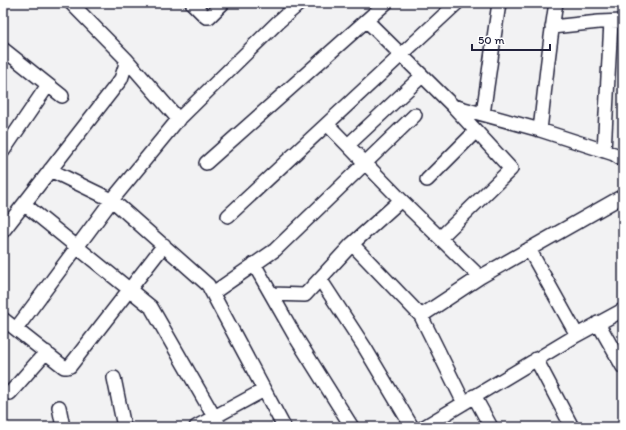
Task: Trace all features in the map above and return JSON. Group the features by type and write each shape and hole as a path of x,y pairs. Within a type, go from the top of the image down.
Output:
{"street":[{"path":"71,3 126,59 179,120"},
{"path":"192,3 206,17 209,17 223,3"},
{"path":"16,329 112,200 179,120 278,22 300,3"},
{"path":"206,163 386,3"},
{"path":"228,216 402,56 457,3"},
{"path":"483,114 499,3"},
{"path":"540,130 556,3"},
{"path":"367,21 453,106 511,169 440,238"},
{"path":"552,27 617,22 604,151"},
{"path":"3,49 62,96"},
{"path":"3,231 120,80 125,67 126,59"},
{"path":"348,145 422,76"},
{"path":"3,151 48,85"},
{"path":"453,106 540,130 614,154 623,160"},
{"path":"213,293 275,250 366,164 415,115"},
{"path":"328,124 401,200 480,277"},
{"path":"427,180 476,131"},
{"path":"50,170 112,200 208,285 284,427"},
{"path":"421,316 480,277 623,196"},
{"path":"271,294 305,295 352,244 401,200"},
{"path":"24,204 151,307 217,422"},
{"path":"352,244 421,316 469,400 491,427"},
{"path":"3,319 64,367 70,366 164,245"},
{"path":"529,249 576,335"},
{"path":"254,264 352,427"},
{"path":"320,279 365,348 412,427"},
{"path":"424,427 576,335 623,310"},
{"path":"598,323 623,368"},
{"path":"10,393 46,352"},
{"path":"536,359 572,427"},
{"path":"114,378 124,427"},
{"path":"196,427 217,422 264,390"},
{"path":"59,407 63,427"}]}
